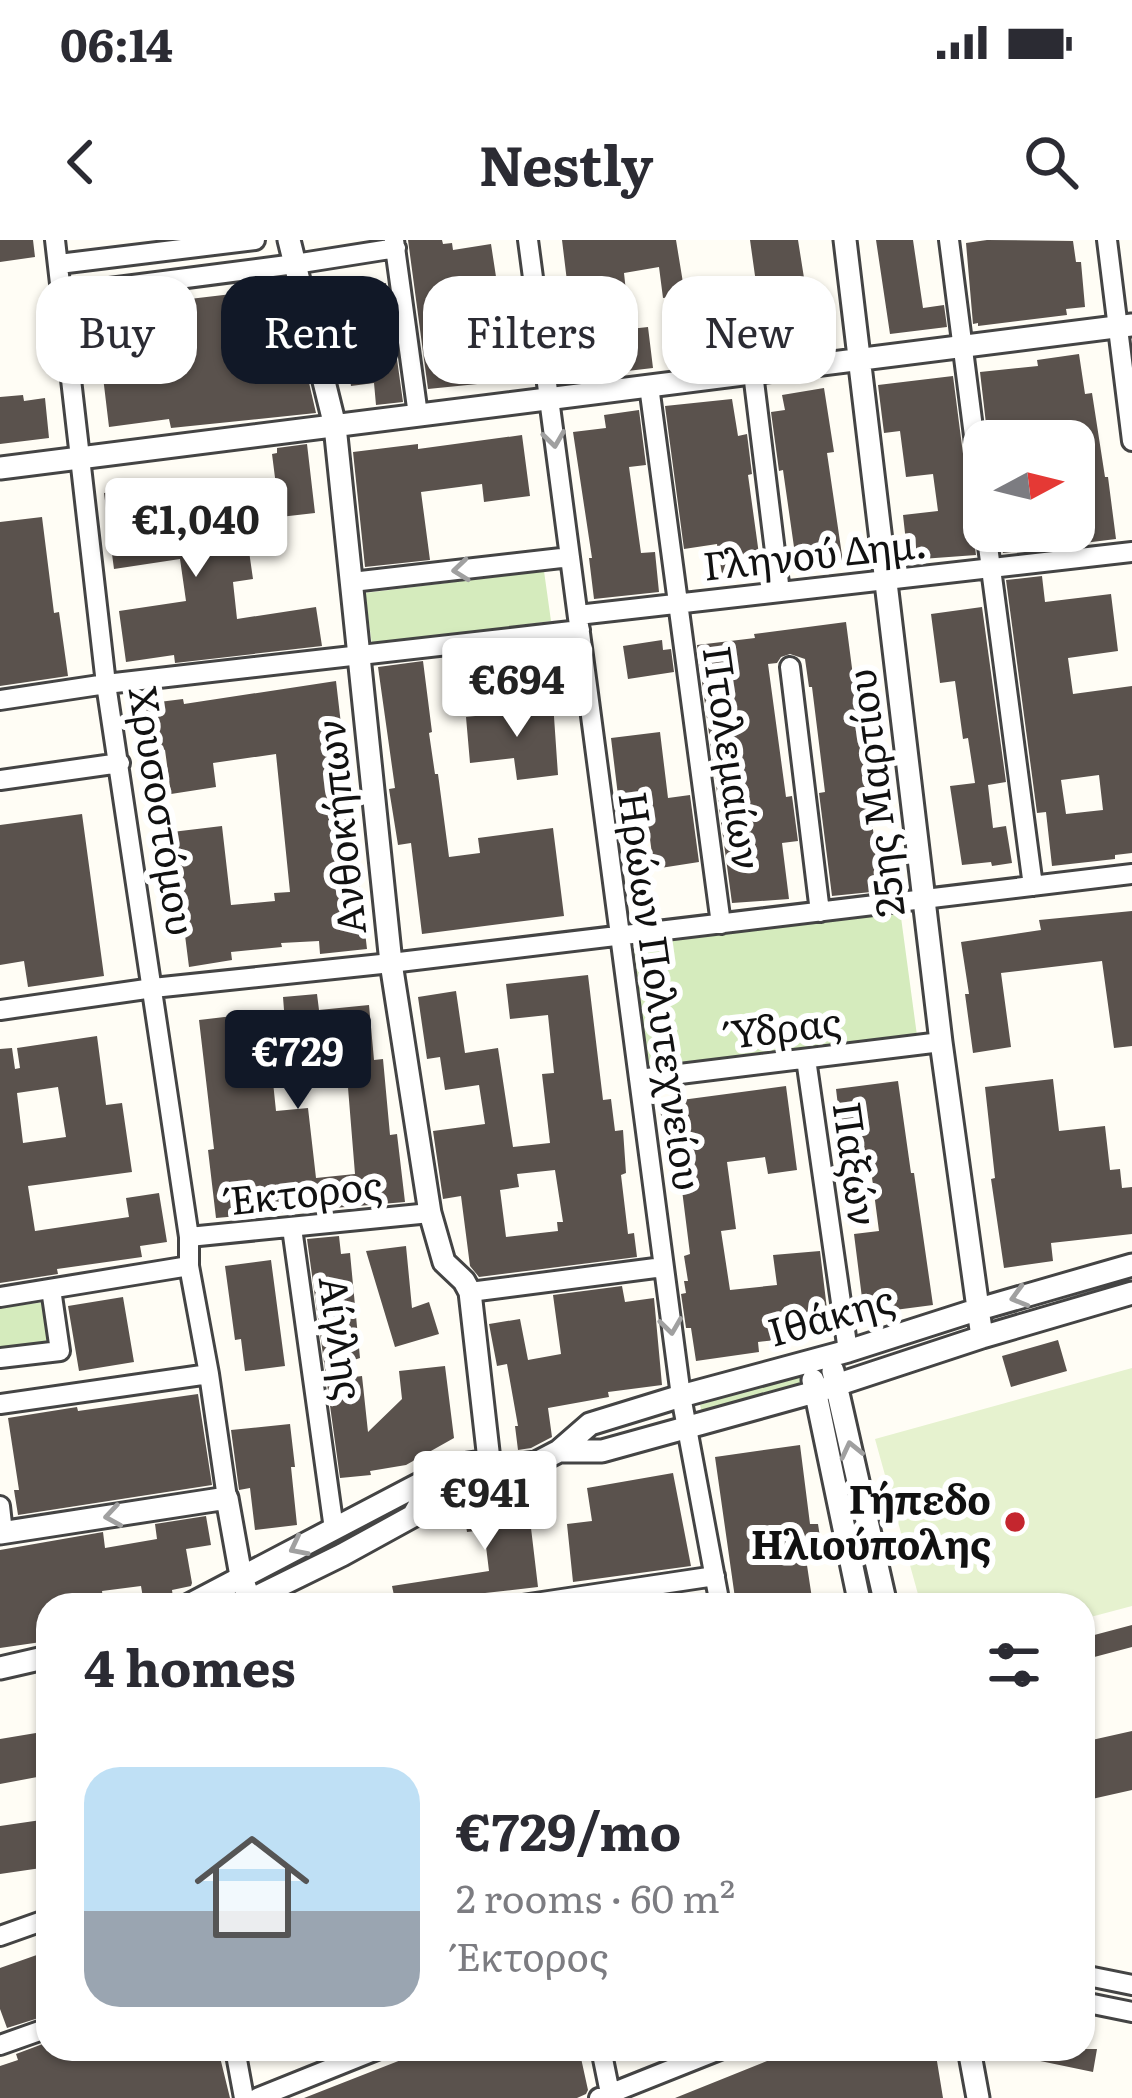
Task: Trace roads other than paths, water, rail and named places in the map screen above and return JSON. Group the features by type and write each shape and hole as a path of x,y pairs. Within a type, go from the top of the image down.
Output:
{"street":[{"name":"Χρυσοστόμου","path":"55,240 61,276"},
{"path":"59,264 255,240"},
{"name":"Ανθοκήπων","path":"289,240 335,426 391,963 430,1213 444,1262 470,1292 490,1469"},
{"name":"Ηρώων Πολυτεχνείου","path":"528,240 681,1396 718,1593"},
{"name":"25ης Μαρτίου","path":"845,240 941,1042 982,1337"},
{"path":"949,240 972,420"},
{"path":"1107,240 1125,326 1132,441"},
{"path":"197,277 395,244 418,415"},
{"path":"836,363 1125,326"},
{"name":"Χρυσοστόμου","path":"72,384 106,684 189,1238 189,1265 244,1593"},
{"path":"0,468 665,384"},
{"path":"754,384 780,592"},
{"name":"Πτολεμαίων","path":"649,386 721,924"},
{"path":"989,552 1033,886"},
{"name":"Γληνού Δημ.","path":"0,700 360,657 679,603 1132,552"},
{"path":"352,582 570,557"},
{"path":"790,668 820,912"},
{"path":"0,781 119,763"},
{"path":"0,1010 1132,874"},
{"name":"Ύδρας","path":"639,1079 941,1042"},
{"name":"Παξών","path":"806,1059 829,1356"},
{"name":"Έκτορος","path":"189,1238 430,1213"},
{"name":"Αίγλης","path":"292,1228 334,1529"},
{"path":"0,1297 189,1265"},
{"name":"Ιθάκης","path":"211,1593 438,1472 464,1463 490,1469 536,1463 559,1451 590,1424 1132,1265"},
{"path":"470,1292 663,1267"},
{"path":"0,1358 60,1351 51,1288"},
{"name":"Ιθάκης","path":"559,1451 602,1450 687,1427 1132,1293"},
{"path":"829,1356 826,1388 858,1593"},
{"path":"0,1404 209,1374"},
{"path":"826,1388 883,1593"},
{"path":"263,1593 413,1516 438,1472"},
{"path":"0,1506 2,1533 227,1498"},
{"path":"602,1593 715,1576"},
{"path":"0,1668 36,1660"},
{"path":"0,1936 36,1922"},
{"path":"1095,1977 1132,1985"},
{"path":"1095,2004 1132,2012"},
{"path":"0,2044 36,2032"},
{"path":"237,2061 244,2098"},
{"path":"257,2098 349,2061"},
{"path":"603,2061 607,2096 693,2061"},
{"path":"970,2061 975,2097"}],"place":[{"name":"Γήπεδο Ηλιούπολης","path":"1015,1522"}]}
